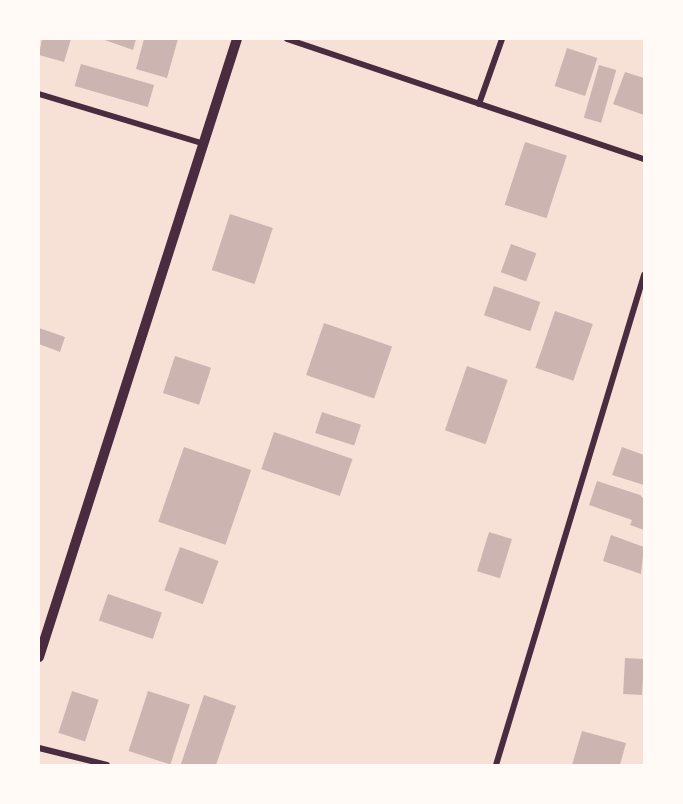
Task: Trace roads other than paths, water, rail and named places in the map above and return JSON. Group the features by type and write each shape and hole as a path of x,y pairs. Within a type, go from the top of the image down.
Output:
{"street":[{"path":"39,657 206,144 237,39"},
{"path":"287,39 644,159"},
{"path":"479,104 502,39"},
{"path":"39,94 206,144"},
{"path":"496,765 644,275"},
{"path":"39,748 107,765"}]}
